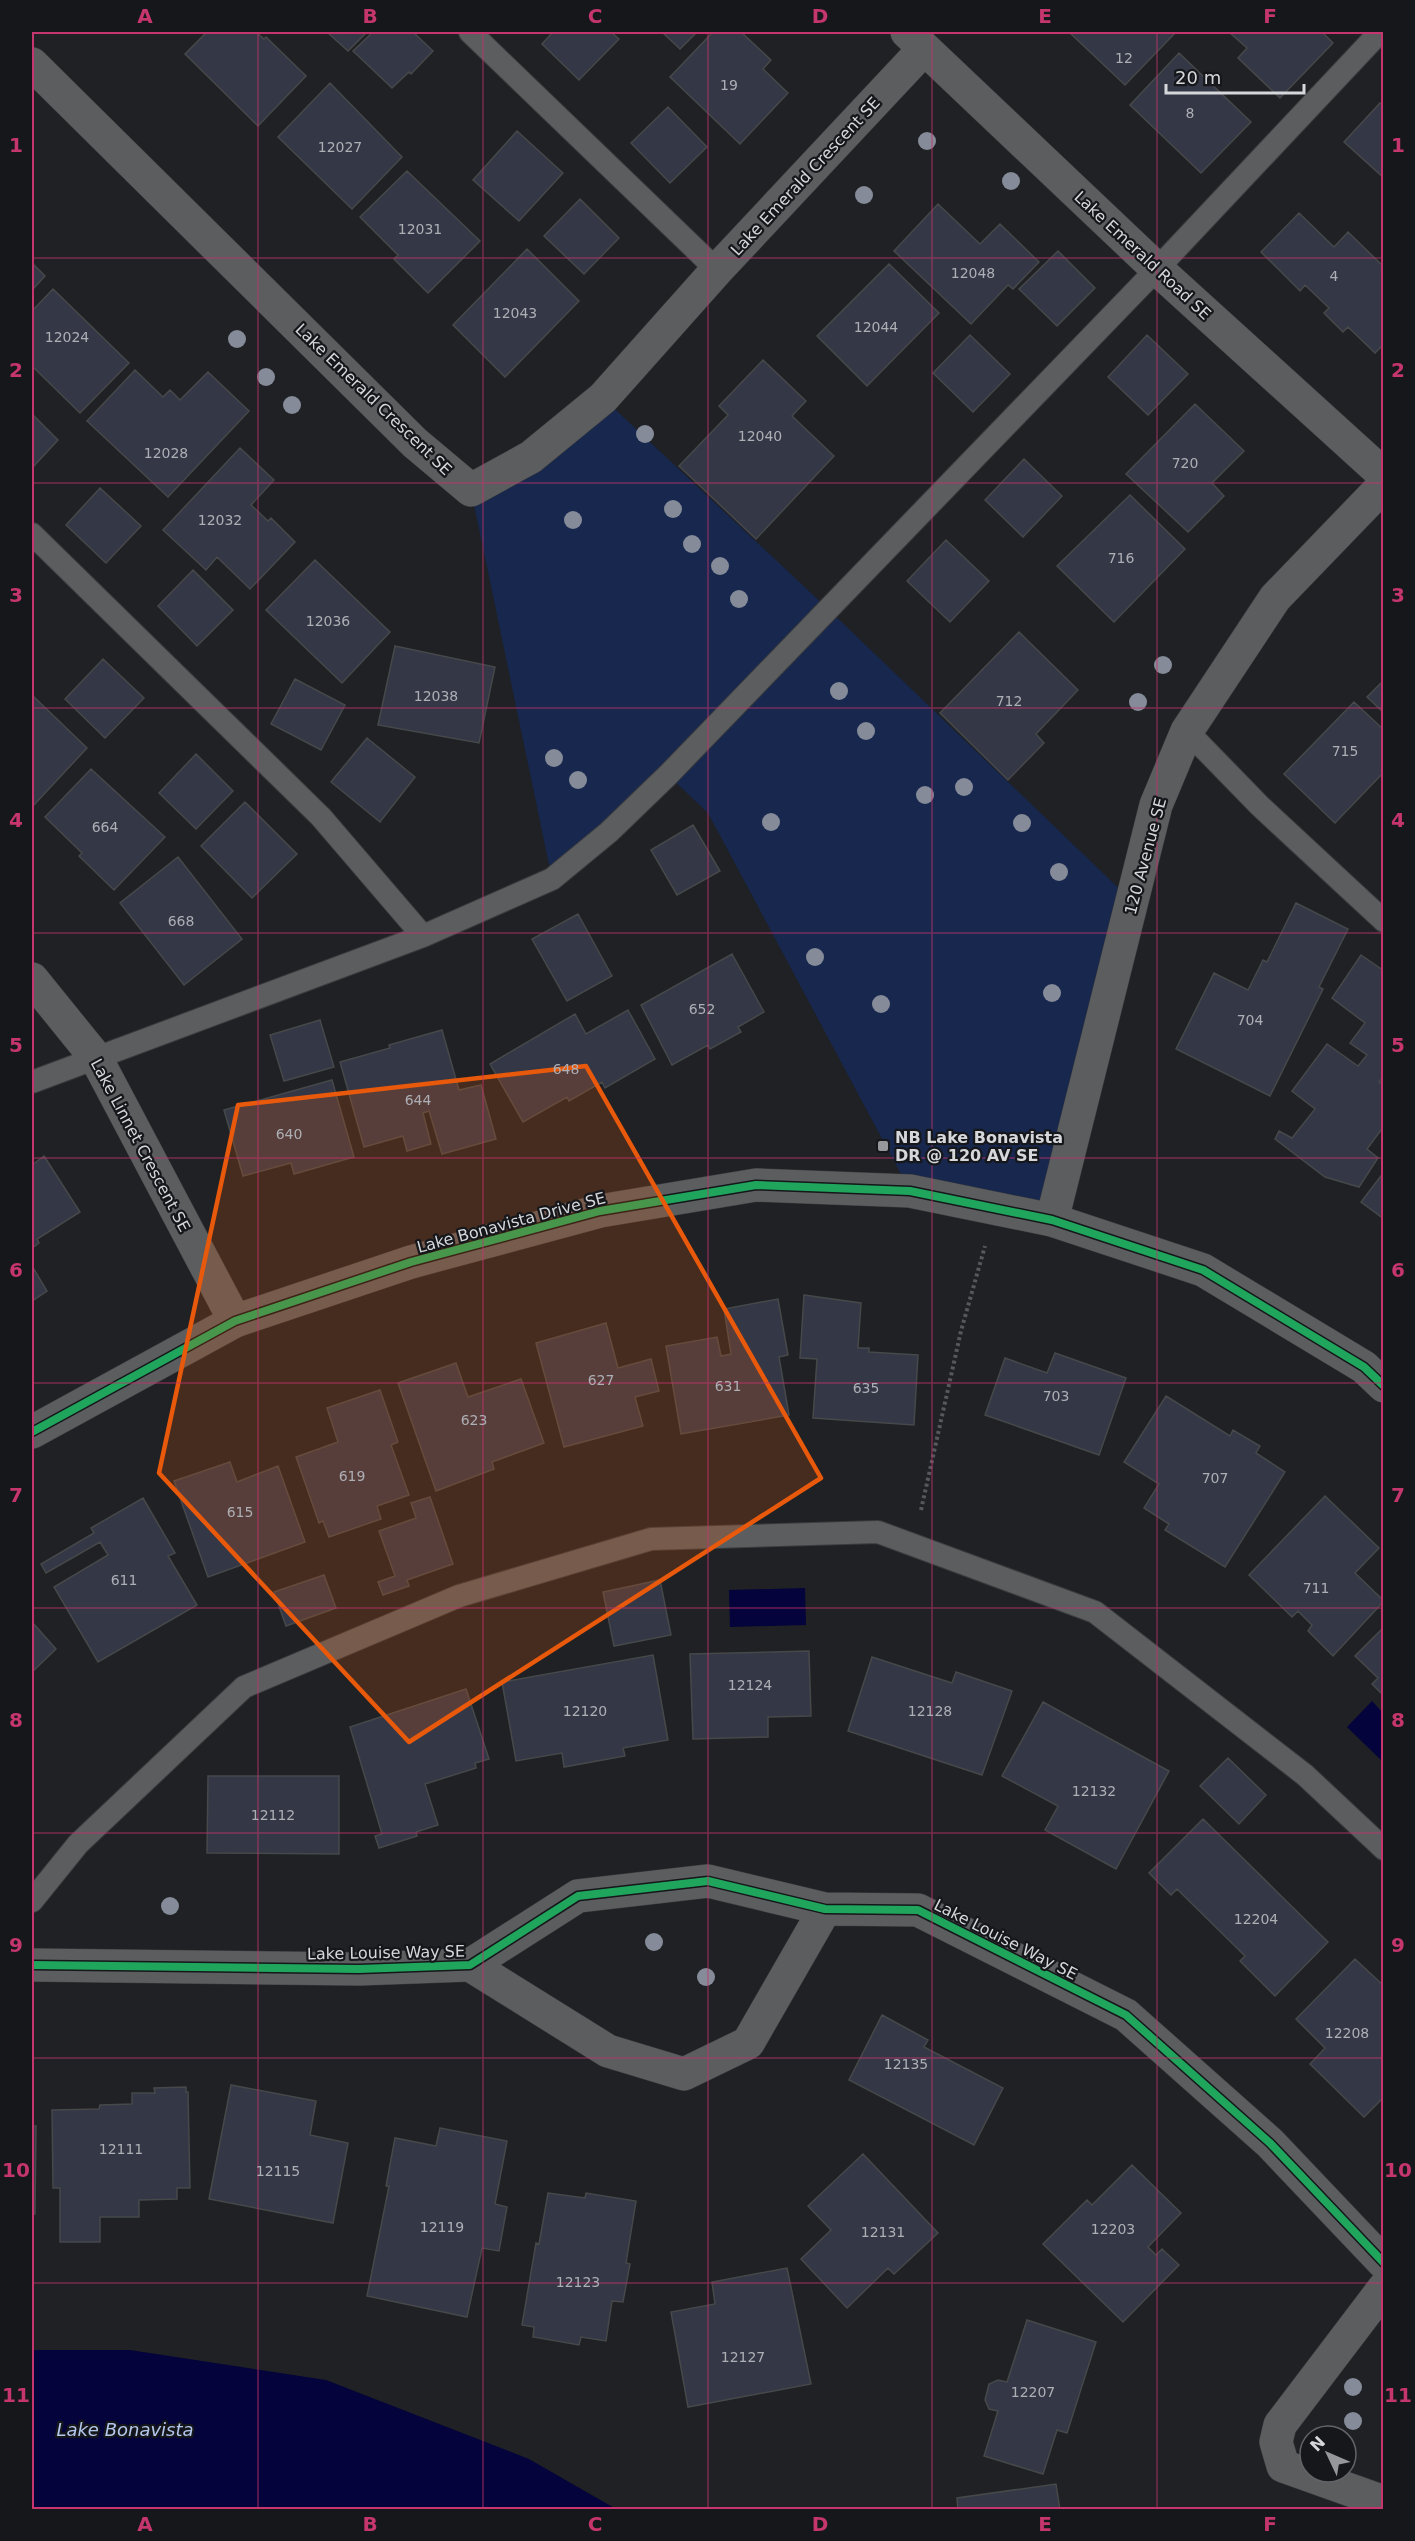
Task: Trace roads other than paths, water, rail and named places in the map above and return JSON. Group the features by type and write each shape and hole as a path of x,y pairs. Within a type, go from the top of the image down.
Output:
{"street":[{"name":"Lake Emerald Crescent SE","path":"32,64 415,443 471,490 531,457 603,398 717,270 915,40"},
{"name":"Lake Emerald Road SE","path":"915,40 1156,269 1383,475"},
{"name":"120 Avenue SE","path":"1052,1220 1156,805 1187,731 1275,598 1383,485"},
{"name":"Lake Linnet Crescent SE","path":"32,979 96,1058 235,1321"},
{"name":"Lake Bonavista Drive SE","path":"32,1432 235,1321 411,1262 600,1211 756,1185 910,1191 1052,1220 1203,1270 1364,1367 1383,1386"},
{"name":"Lake Louise Way SE","path":"32,1965 359,1969 470,1965 578,1896 708,1881 825,1909 918,1910 1126,2015 1270,2143 1383,2263"},
{"name":"Lake Louise Way SE","path":"470,1965 608,2051 684,2073 748,2043 825,1909"},
{"path":"1383,2288 1280,2425 1276,2442 1283,2466 1383,2502"}],"lane":[{"path":"470,32 717,270"},
{"path":"32,1082 423,936 552,879 609,832 668,775 1156,269 1372,34"},
{"path":"32,534 321,817 423,936"},
{"path":"1187,731 1260,806 1383,921"},
{"path":"32,1901 78,1844 244,1687 459,1596 651,1539 878,1532 1095,1611 1305,1775 1383,1849"}],"water":[{"path":"805,1588 806,1625 730,1627 729,1590"},
{"path":"1372,1701 1383,1713 1383,1762 1347,1727"},
{"name":"Lake Bonavista","path":"32,2350 130,2350 326,2380 529,2459 616,2509 32,2509"}],"place":[{"name":"NB Lake Bonavista DR @ 120 AV SE","path":"883,1146"}]}
